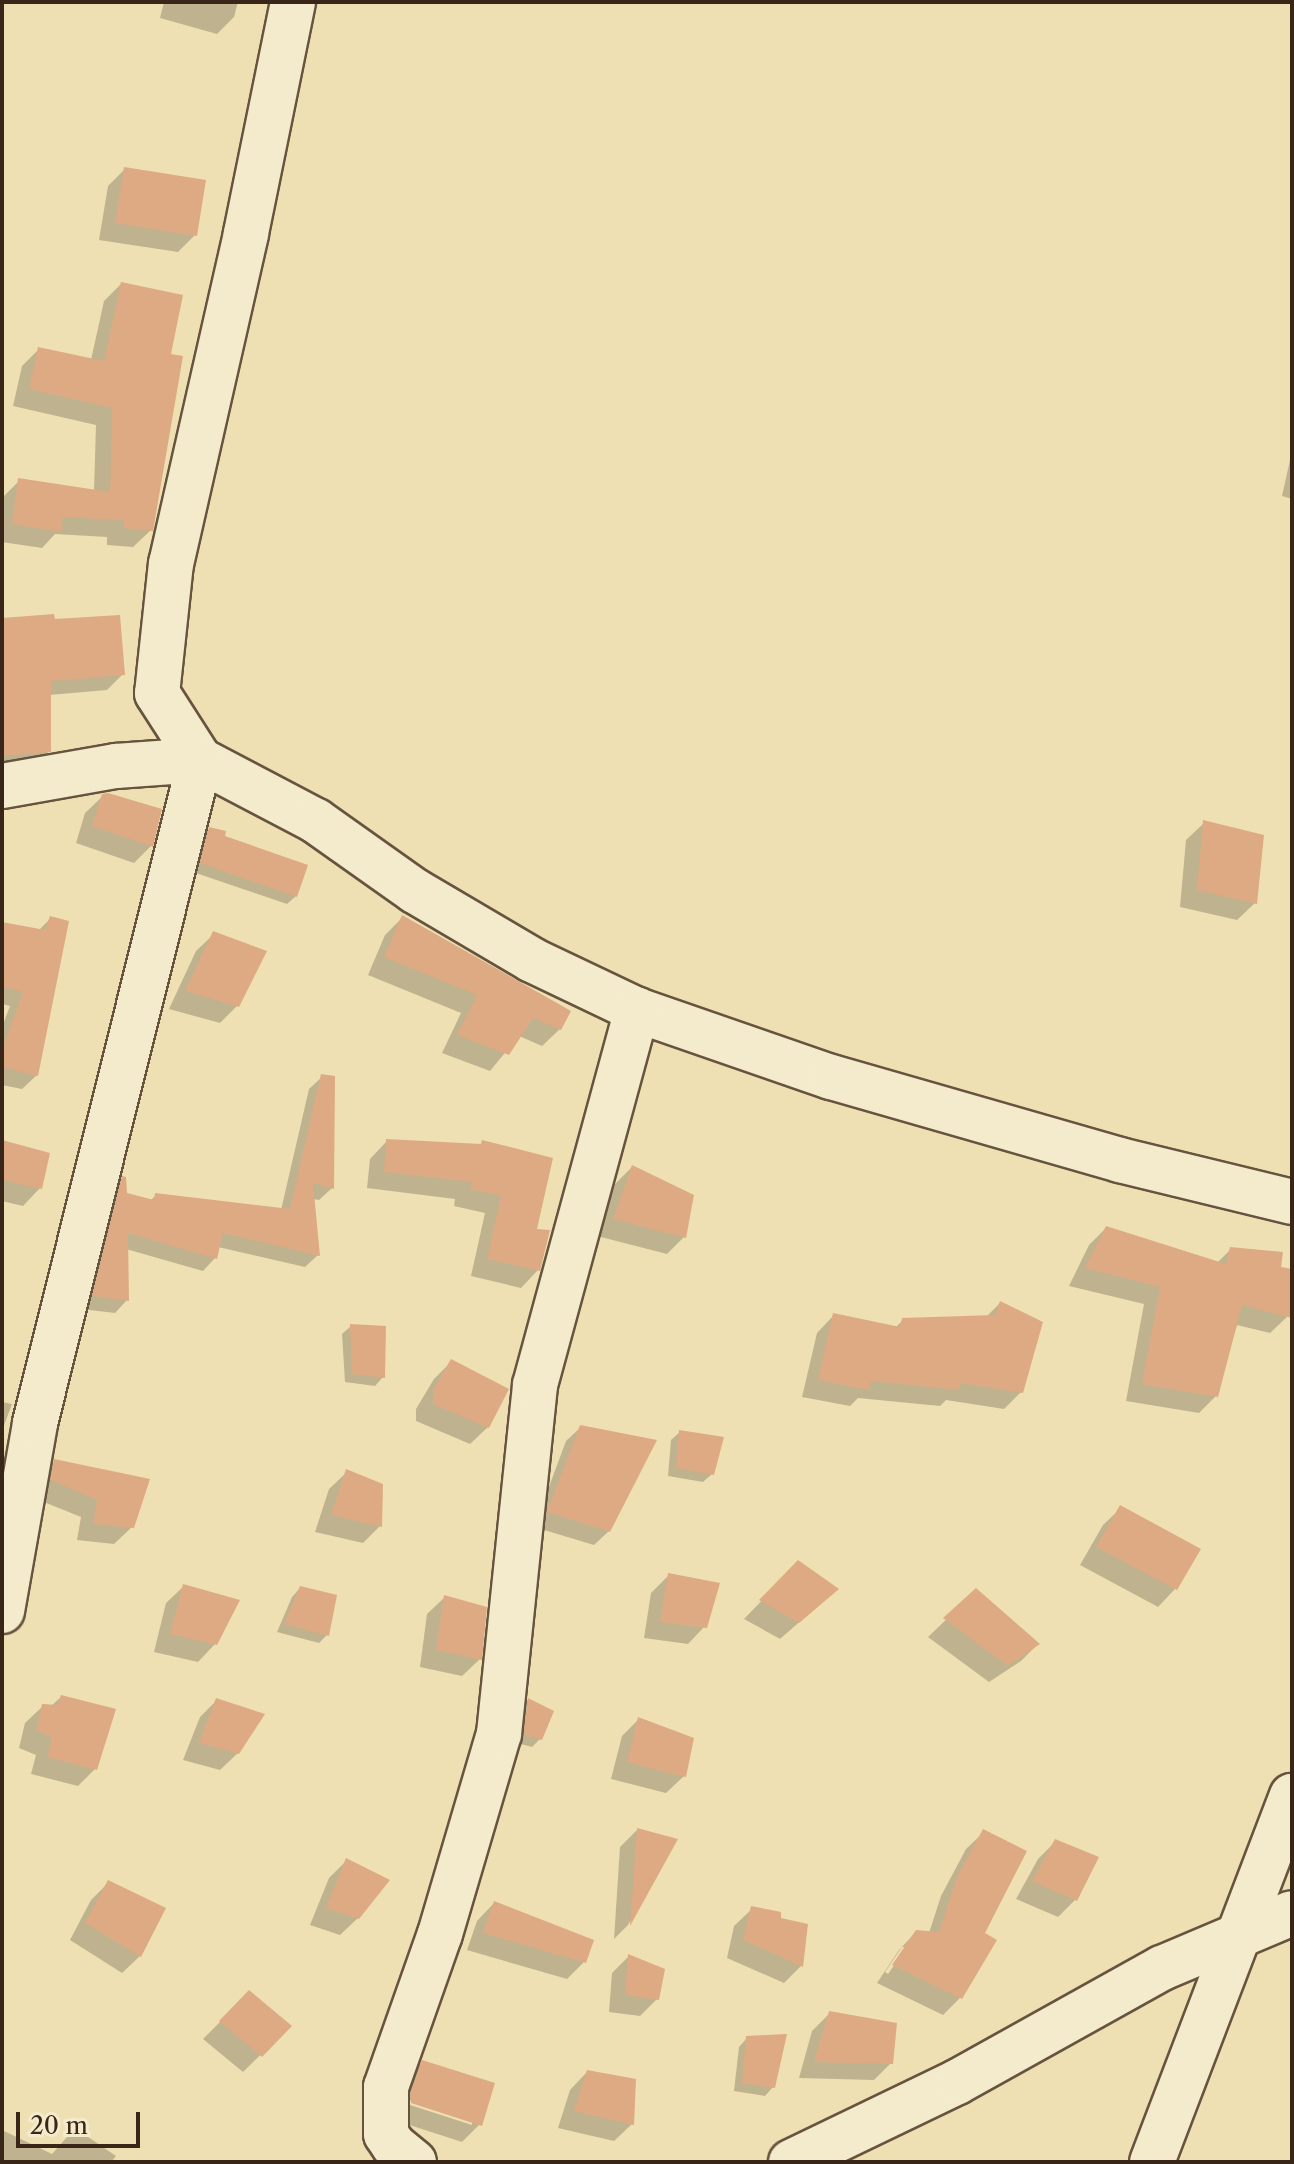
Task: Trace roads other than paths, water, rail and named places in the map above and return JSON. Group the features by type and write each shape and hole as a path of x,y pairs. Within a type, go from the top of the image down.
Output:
{"street":[{"path":"293,2 246,234 171,563 157,693 200,760 316,821 415,891 532,960 637,1010 831,1077 1120,1160 1292,1202"},
{"path":"2,786 116,766 200,760"},
{"path":"2,1611 35,1423 200,760"},
{"path":"414,2162 394,2146 386,2134 386,2087 440,1934 499,1734 535,1385 637,1010"},
{"path":"1152,2162 1292,1796"},
{"path":"791,2162 957,2082 1162,1968 1292,1913"}]}
